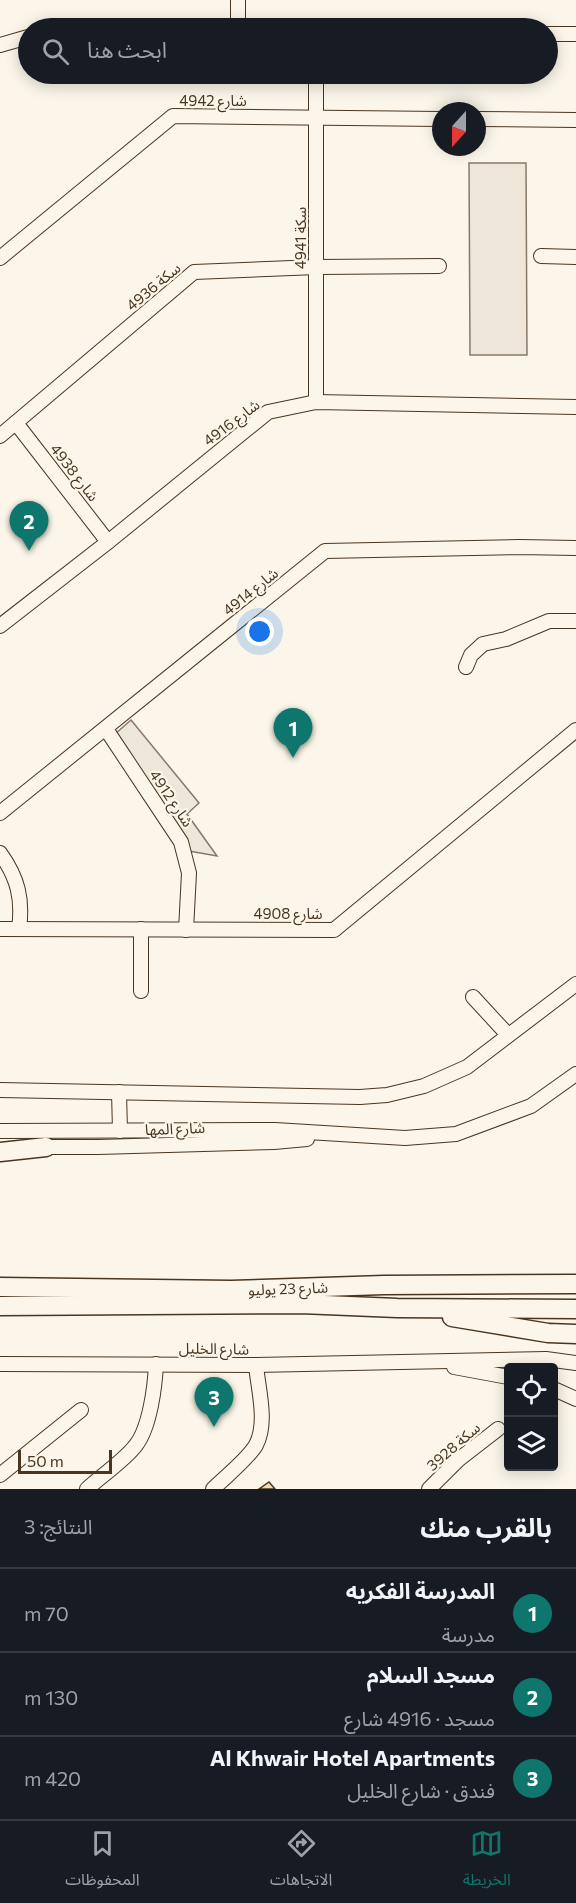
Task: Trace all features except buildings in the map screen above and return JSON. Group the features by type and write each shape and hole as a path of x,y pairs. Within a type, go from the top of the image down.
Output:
{"main road":[{"path":"0,1152 46,1147"},
{"path":"506,1285 576,1278"},
{"name":"شارع 23 يوليو","path":"6,1285 231,1290 384,1285 576,1284"},
{"name":"شارع 23 يوليو","path":"0,1306 301,1304 397,1308 576,1308"},
{"path":"397,1308 548,1333 576,1334"}],"street":[{"path":"238,0 238,18"},
{"path":"558,34 576,34"},
{"path":"0,45 18,40"},
{"name":"سكة 4941","path":"316,84 316,402"},
{"name":"4942 شارع","path":"0,258 173,116 432,119"},
{"path":"486,119 576,120"},
{"path":"542,256 576,257"},
{"name":"سكة 4936","path":"0,435 194,272 317,267 439,266"},
{"name":"4916 شارع","path":"0,626 268,412 316,402 576,407"},
{"name":"شارع 4938","path":"16,423 108,542"},
{"name":"4914 شارع","path":"0,813 325,551 576,548"},
{"path":"466,667 471,655 483,644 506,639 549,621 576,621"},
{"name":"4912 شارع","path":"106,729 182,842 189,873 186,930"},
{"name":"4908 شارع","path":"0,929 334,930 575,733"},
{"path":"0,853 14,873 20,893 19,929"},
{"path":"141,930 141,991"},
{"path":"0,1090 360,1098 387,1095 424,1086 467,1067 576,984"},
{"path":"473,997 508,1035"},
{"name":"شارع المها","path":"0,1131 275,1130 405,1138 456,1134 531,1106 576,1074"},
{"path":"119,1092 120,1131"},
{"name":"شارع المها","path":"0,1146 98,1147 274,1142 351,1135"},
{"name":"شارع الخليل","path":"0,1364 256,1365 546,1359 576,1363"},
{"name":"شارع الخليل","path":"428,1362 504,1376"},
{"path":"87,1489 136,1445 144,1429 151,1401 156,1364"},
{"path":"213,1489 255,1447 260,1436 261,1421 256,1365"},
{"path":"558,1391 576,1399"},
{"path":"0,1474 81,1410"},
{"name":"سكة 3928","path":"429,1489 458,1460 498,1429"}],"shaded area":[{"path":"469,163 526,163 527,355 470,355"},
{"path":"131,720 199,803 187,814 217,856 189,851 107,741"}],"place":[{"name":"مسجد السلام","path":"29,551"},
{"name":"المدرسة الفكريه","path":"293,758"},
{"name":"Al Khwair Hotel Apartments","path":"214,1427"}]}
